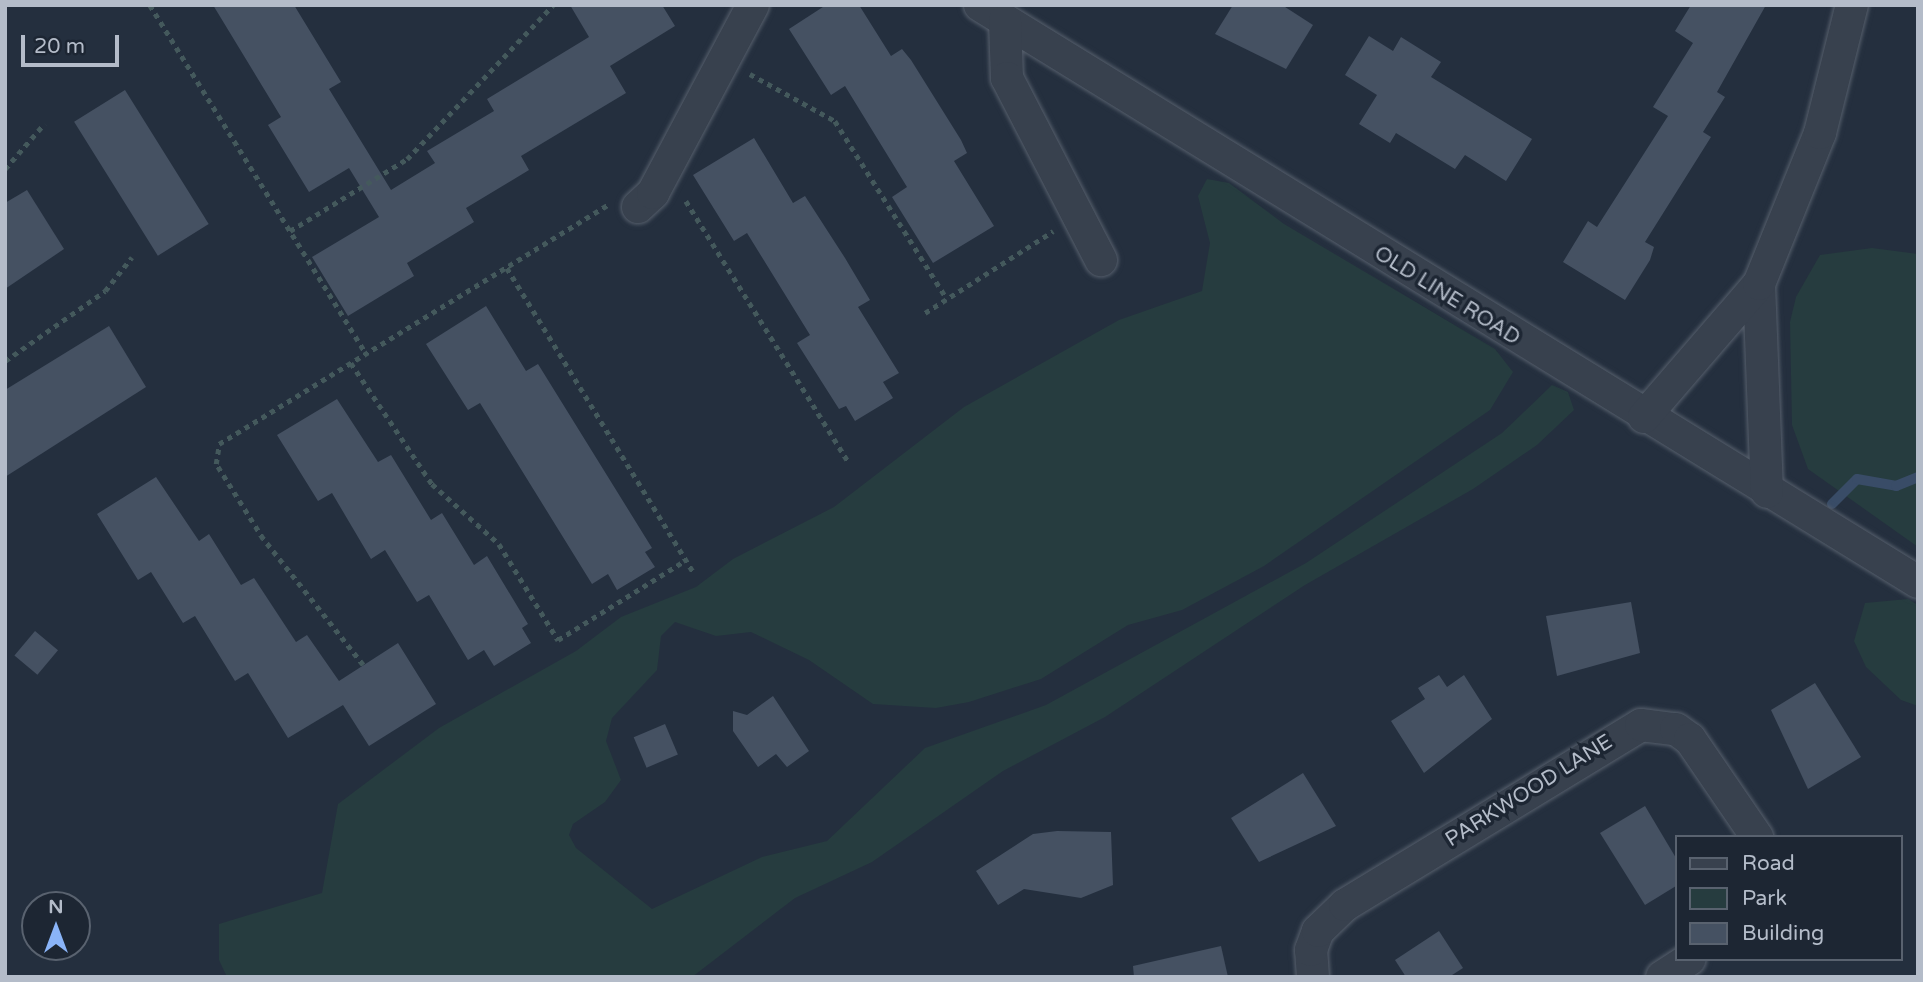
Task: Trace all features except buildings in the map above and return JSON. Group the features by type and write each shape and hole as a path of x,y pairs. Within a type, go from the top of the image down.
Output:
{"street":[{"path":"647,197 753,5"},
{"path":"1644,417 1759,284 1820,133 1852,5"},
{"path":"993,13 1007,78 1101,260"},
{"name":"OLD LINE ROAD","path":"993,13 1644,417 1918,582"},
{"path":"1759,284 1767,492"},
{"name":"PARKWOOD LANE","path":"1313,977 1311,950 1318,931 1345,905 1641,725 1676,729 1690,739 1756,835"},
{"path":"1662,977 1687,961"}],"path":[{"path":"150,5 366,354"},
{"path":"290,231 407,159 554,5"},
{"path":"736,37 757,50 738,83"},
{"path":"745,71 835,121 947,299"},
{"path":"5,169 44,124"},
{"path":"363,664 263,539 216,464 219,444 643,183 647,197 679,190 848,461"},
{"path":"925,313 1077,216"},
{"path":"5,361 105,291 132,257"},
{"path":"507,268 694,573"},
{"path":"351,363 432,484 499,544 558,639 686,560"}],"green space":[{"path":"1207,179 1229,183 1284,224 1495,349 1513,372 1490,410 1264,566 1182,610 1128,625 1041,679 969,702 936,708 873,704 809,660 751,632 716,636 675,622 661,636 657,670 612,718 606,741 621,780 605,802 573,824 569,835 576,848 652,909 762,857 827,841 925,748 1046,705 1306,563 1502,433 1552,385 1568,392 1574,410 1537,445 1473,489 1305,585 1105,717 1003,771 872,862 795,898 692,977 227,977 219,960 219,924 322,893 338,804 439,728 576,651 621,617 696,587 733,559 834,507 964,407 1119,320 1202,291 1210,243 1198,196"},
{"path":"1872,248 1918,254 1918,547 1808,469 1792,425 1790,322 1796,297 1820,255"},
{"path":"1908,599 1918,605 1918,706 1901,700 1866,667 1854,641 1865,603"}],"waterway":[{"path":"1832,504 1857,479 1896,486 1918,477"}]}
